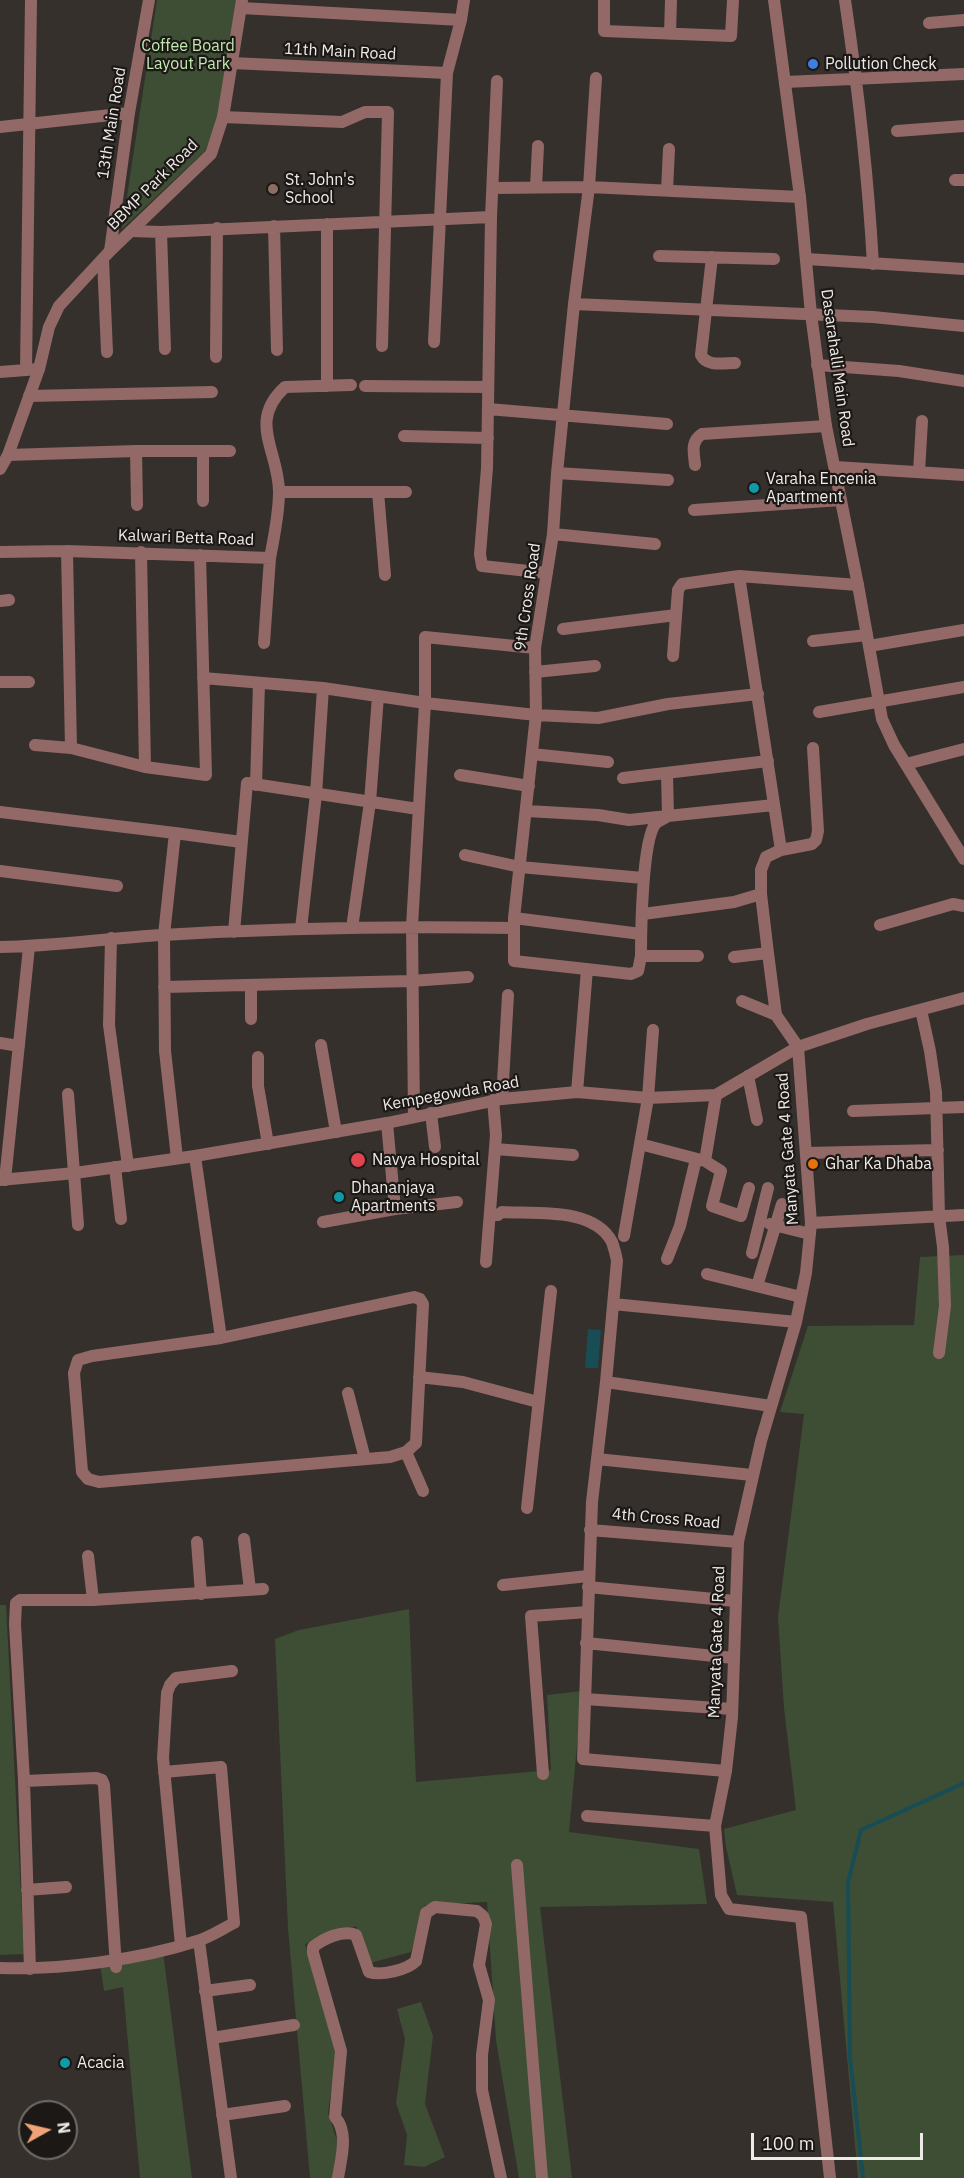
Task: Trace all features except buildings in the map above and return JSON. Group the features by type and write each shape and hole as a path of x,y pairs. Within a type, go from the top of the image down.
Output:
{"street":[{"path":"0,468 8,455 29,396 33,370 29,124 31,0"},
{"name":"13th Main Road","path":"107,352 107,255 149,0"},
{"path":"434,342 447,73 464,0"},
{"path":"604,0 604,31 731,36 733,0"},
{"path":"670,33 671,0"},
{"name":"Dasarahalli Main Road","path":"774,0 800,197 811,314 826,426 882,719 906,764 964,859"},
{"path":"845,0 857,79 869,194 873,264"},
{"path":"241,4 461,20"},
{"name":"BBMP Park Road","path":"33,370 59,306 131,231 211,154 223,117 241,4"},
{"path":"929,23 964,20"},
{"name":"11th Main Road","path":"232,63 447,73"},
{"path":"785,82 964,74"},
{"name":"9th Cross Road","path":"587,969 514,961 514,923 536,715 535,648 553,534 574,304 589,187 596,78"},
{"path":"497,81 491,217 487,468 480,554 482,566 547,573"},
{"path":"223,117 342,122 364,112 388,112 382,346"},
{"path":"0,127 129,113"},
{"path":"897,131 964,126"},
{"path":"536,187 538,146"},
{"path":"667,190 669,149"},
{"path":"493,188 589,187 800,197"},
{"path":"131,231 161,232 491,217"},
{"path":"327,224 327,386"},
{"path":"274,226 277,350"},
{"path":"216,357 217,228"},
{"path":"161,232 165,349"},
{"path":"659,256 774,259"},
{"path":"712,257 701,355 709,363 735,363"},
{"path":"807,259 964,269"},
{"path":"574,304 873,316 964,326"},
{"path":"817,365 899,371 964,381"},
{"path":"0,372 33,370"},
{"name":"Kalwari Betta Road","path":"0,552 141,552 270,558 279,492 265,420 270,403 285,387 351,385"},
{"path":"364,386 488,387"},
{"path":"29,396 212,392"},
{"path":"488,409 666,424"},
{"path":"919,472 922,421"},
{"path":"694,465 693,444 696,438 702,435 826,426"},
{"path":"404,436 488,438"},
{"path":"136,451 136,505"},
{"path":"202,451 203,501"},
{"path":"8,455 230,451"},
{"path":"835,467 964,475"},
{"path":"557,473 668,480"},
{"path":"279,492 406,492"},
{"path":"378,492 385,575"},
{"path":"694,510 841,500"},
{"path":"553,534 655,544"},
{"path":"67,551 71,748"},
{"path":"141,552 145,767"},
{"path":"34,744 71,748 145,767 206,775 200,555"},
{"path":"264,644 270,558"},
{"path":"673,656 678,590 682,584 739,576 858,585"},
{"path":"739,576 781,850"},
{"path":"563,629 676,615"},
{"path":"813,641 868,641 964,630"},
{"path":"414,1116 412,926 425,703 425,637 535,648"},
{"path":"536,672 596,666"},
{"path":"204,678 323,688 425,703 536,715 598,718 668,704 758,694"},
{"path":"0,682 29,682"},
{"path":"256,785 259,682"},
{"path":"819,712 964,687"},
{"path":"301,928 316,794 323,688"},
{"path":"352,928 370,802 378,696"},
{"path":"798,1047 776,1015 761,894 761,870 766,856 781,850 813,844 816,840 818,831 813,748"},
{"path":"906,764 964,749"},
{"path":"532,754 608,762"},
{"path":"623,778 768,762"},
{"path":"667,773 668,816"},
{"path":"460,775 529,786"},
{"path":"234,932 247,783 418,809"},
{"path":"527,811 598,815 629,820 774,805"},
{"path":"0,812 241,842"},
{"path":"577,1092 587,969 635,974 641,956 643,878 652,832 657,823 668,816"},
{"path":"175,833 164,935 164,987 165,1052 177,1158"},
{"path":"465,855 520,867 643,878"},
{"path":"0,871 117,886"},
{"path":"643,914 734,902 761,894"},
{"path":"880,925 953,904 964,906"},
{"path":"0,947 29,947 111,938 301,928 514,923 641,934"},
{"path":"111,938 109,1024 122,1166 121,1219"},
{"path":"2,1180 29,947"},
{"path":"734,957 768,953"},
{"path":"641,956 698,956"},
{"path":"164,987 411,981 468,977"},
{"path":"251,985 251,1019"},
{"path":"486,1262 508,995"},
{"name":"Kempegowda Road","path":"2,1180 75,1173 195,1156 387,1123 498,1100 577,1092 648,1098 716,1095 798,1047 867,1024 964,998"},
{"path":"742,1001 776,1015"},
{"path":"921,1010 930,1051 937,1108 939,1216 945,1306 939,1353"},
{"path":"624,1236 648,1098 653,1030"},
{"path":"0,1043 18,1046"},
{"path":"321,1045 336,1132"},
{"name":"Manyata Gate 4 Road","path":"798,1047 810,1228 806,1273 789,1351 752,1475 738,1542 732,1709 726,1772 715,1826 721,1895 729,1909 801,1917 830,2178"},
{"path":"258,1058 258,1086 268,1143"},
{"path":"748,1076 757,1120"},
{"path":"68,1094 78,1225"},
{"path":"667,1259 681,1226 716,1095"},
{"path":"853,1111 964,1107"},
{"path":"431,1113 435,1147"},
{"path":"387,1123 395,1209"},
{"path":"640,1144 700,1160 721,1171 712,1206 741,1216 749,1188"},
{"path":"495,1149 573,1155"},
{"path":"806,1153 938,1150"},
{"path":"195,1156 221,1338"},
{"path":"752,1253 768,1188"},
{"path":"324,1222 395,1209 457,1202"},
{"path":"757,1286 782,1204"},
{"path":"490,1214 498,1215 502,1212 587,1219 601,1228 611,1242 617,1261 590,1530 583,1759 726,1772"},
{"path":"760,1221 810,1228 964,1215"},
{"path":"707,1274 801,1297"},
{"path":"527,1508 550,1291"},
{"path":"414,1297 420,1299 423,1304 419,1377 416,1443 406,1452 390,1457 99,1482 88,1479 82,1472 74,1373 78,1360 92,1356 221,1338 414,1297"},
{"path":"613,1304 796,1322"},
{"path":"419,1377 463,1382 538,1402"},
{"path":"606,1382 771,1406"},
{"path":"348,1393 365,1459"},
{"path":"406,1452 423,1491"},
{"path":"597,1459 752,1475"},
{"name":"4th Cross Road","path":"590,1530 738,1542"},
{"path":"30,1969 24,1781 15,1624 16,1603 20,1600 93,1600 256,1589 244,1539"},
{"path":"197,1542 201,1594"},
{"path":"88,1556 93,1600"},
{"path":"503,1585 588,1582 735,1601"},
{"path":"543,1774 531,1616 588,1612"},
{"path":"586,1643 734,1658"},
{"path":"181,1945 163,1758 167,1693 176,1678 232,1671"},
{"path":"585,1699 732,1709"},
{"path":"0,1968 30,1969 115,1963 199,1941 234,1923 221,1767 164,1772"},
{"path":"24,1781 96,1778 102,1780 115,1963"},
{"path":"587,1816 715,1826"},
{"path":"518,1864 542,2178"},
{"path":"27,1890 66,1887"},
{"path":"338,2178 344,2139 338,2119 335,2117 341,2051 313,1947 342,1933 351,1932 356,1935 369,1972 376,1974 411,1966 416,1961 426,1913 435,1907 477,1911 483,1916 486,1924 479,1965 489,2000 481,2080 483,2102 501,2178"},
{"path":"199,1941 231,2178"},
{"path":"206,1991 250,1985"},
{"path":"212,2038 294,2025"},
{"path":"222,2115 285,2106"}],"green space":[{"name":"Coffee Board Layout Park","path":"157,0 237,0 217,120 205,151 122,229"},
{"path":"964,1255 964,2178 858,2178 833,1902 737,1895 724,1829 796,1810 784,1708 778,1617 804,1414 780,1412 808,1326 914,1325 920,1257"},
{"path":"0,1605 6,1605 24,1954 0,1955"},
{"path":"409,1609 416,1782 551,1770 547,1695 582,1691 569,1832 699,1849 707,1904 540,1907 572,2178 519,2178 496,2040 487,1902 425,1905 411,1952 370,1963 356,1926 305,1944 337,2052 328,2113 338,2144 333,2178 310,2178 288,1928 275,1639 299,1630"},
{"path":"163,1952 192,2178 140,2178 123,1987 104,1991 100,1964"},
{"path":"421,2002 433,2036 425,2104 445,2157 424,2167 404,2165 407,2135 396,2103 405,2039 397,2009"}],"water":[{"path":"588,1329 601,1330 598,1368 585,1368"}],"waterway":[{"path":"863,2178 850,2057 848,1883 861,1830 964,1783"}],"place":[{"name":"Pollution Check","path":"813,64"},
{"name":"St. John's School","path":"273,189"},
{"name":"Varaha Encenia Apartment","path":"754,488"},
{"name":"Navya Hospital","path":"358,1160"},
{"name":"Ghar Ka Dhaba","path":"813,1164"},
{"name":"Dhananjaya Apartments","path":"339,1197"},
{"name":"Acacia","path":"65,2063"}]}
